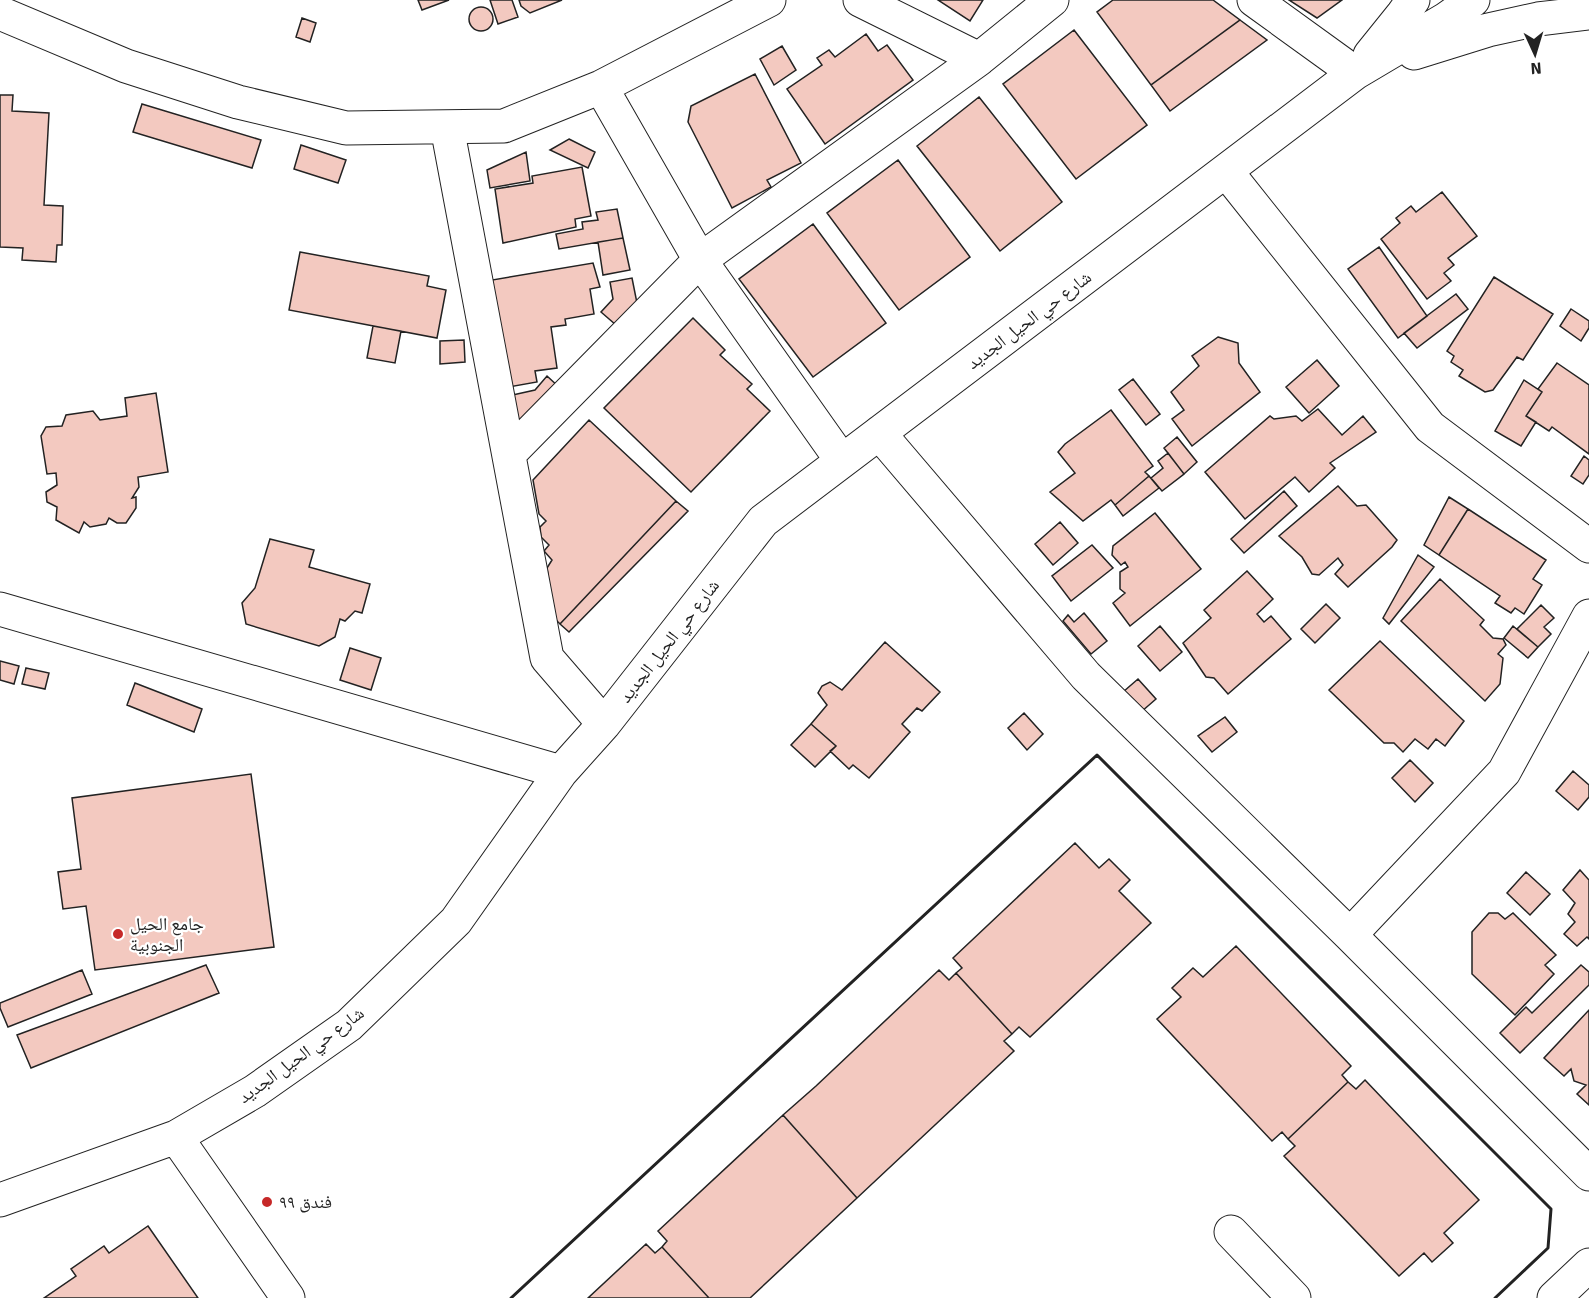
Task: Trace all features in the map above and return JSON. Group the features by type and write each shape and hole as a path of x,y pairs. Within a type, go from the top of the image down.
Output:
{"street":[{"path":"0,13 126,66 238,102 346,128 447,127 504,126 601,87 769,0"},
{"path":"860,0 979,59"},
{"path":"509,454 700,260 979,59 1052,0"},
{"path":"1254,0 1355,73"},
{"path":"1355,73 1413,0"},
{"path":"1355,73 1446,19 1473,0"},
{"path":"1355,73 1488,30 1538,19 1589,13"},
{"name":"شارع حي الحيل الجديد","path":"0,1200 176,1137 255,1091 349,1025 456,921 561,772 604,724 763,521 1355,73"},
{"path":"601,87 700,260 842,461"},
{"path":"447,127 547,658 604,724"},
{"path":"1226,171 1430,427 1589,546"},
{"path":"879,433 1086,676 1589,1174"},
{"path":"0,609 561,772"},
{"path":"1350,935 1504,772 1589,616"},
{"path":"176,1137 288,1298"},
{"path":"1231,1232 1294,1298"},
{"path":"1554,1298 1589,1265"}],"building":[{"path":"418,0 449,0 422,10"},
{"path":"490,0 512,0 518,17 498,24"},
{"path":"519,0 562,0 530,13 521,6"},
{"path":"938,0 983,0 970,21"},
{"path":"1113,0 1213,0 1240,20 1151,85 1097,12"},
{"path":"1289,0 1342,0 1317,18"},
{"path":"481,7 486,8 492,14 492,24 486,30 481,31 476,30 470,24 469,19 470,14 476,8"},
{"path":"302,18 316,23 310,42 296,37"},
{"path":"1240,20 1267,40 1170,111 1151,85"},
{"path":"1074,30 1147,125 1076,179 1003,84"},
{"path":"866,34 878,51 887,45 913,80 825,144 787,89 822,65 817,58 829,50 835,57"},
{"path":"782,46 796,70 774,85 760,59"},
{"path":"755,74 801,163 767,180 771,187 732,208 688,122 691,106"},
{"path":"0,95 13,95 12,111 49,113 44,205 63,206 62,245 57,245 56,262 22,260 23,248 0,247"},
{"path":"979,97 1062,202 1000,251 917,146"},
{"path":"142,104 261,140 252,168 133,132"},
{"path":"569,139 595,152 588,168 550,150"},
{"path":"301,145 346,160 338,183 294,169"},
{"path":"526,152 530,181 490,188 487,170"},
{"path":"898,160 970,257 899,310 827,213"},
{"path":"582,167 591,216 575,219 576,227 503,243 495,189 533,183 532,176"},
{"path":"1442,192 1477,236 1448,258 1454,265 1444,273 1451,281 1427,299 1381,239 1400,223 1396,218 1411,206 1416,212"},
{"path":"617,209 623,238 559,249 556,234 583,229 582,222 598,220 596,212"},
{"path":"813,224 886,323 813,377 739,279"},
{"path":"623,238 630,270 603,275 598,242"},
{"path":"1379,247 1427,316 1398,338 1348,269"},
{"path":"300,252 429,276 427,286 446,290 437,338 289,310"},
{"path":"593,263 600,287 590,289 594,314 565,319 566,325 551,327 557,368 535,371 537,382 509,387 492,280"},
{"path":"1494,277 1553,314 1523,360 1517,357 1493,390 1485,392 1459,376 1463,370 1451,362 1454,356 1447,351"},
{"path":"632,278 637,303 616,325 601,312 613,299 610,282"},
{"path":"1456,294 1468,309 1417,348 1404,333"},
{"path":"1571,309 1589,321 1589,328 1581,341 1560,326"},
{"path":"693,318 725,350 720,355 752,384 747,389 770,411 691,492 604,408"},
{"path":"373,326 401,331 395,363 367,358"},
{"path":"1218,337 1238,343 1239,363 1260,392 1192,446 1172,419 1184,410 1171,392 1199,366 1192,356"},
{"path":"464,340 465,362 440,364 440,341"},
{"path":"1317,360 1339,386 1309,413 1286,387"},
{"path":"1557,363 1589,385 1589,454 1552,427 1549,431 1526,416 1542,392 1538,389"},
{"path":"547,376 560,388 515,434 508,396 535,390"},
{"path":"1133,379 1160,414 1146,425 1119,390"},
{"path":"1524,380 1542,392 1526,416 1536,422 1521,446 1495,431"},
{"path":"156,393 168,472 138,477 139,487 132,498 136,497 136,508 126,523 117,523 109,518 106,524 90,527 84,522 79,533 56,520 57,507 47,502 46,492 57,485 56,473 47,474 41,436 46,427 62,426 66,415 93,411 100,420 127,416 125,398"},
{"path":"1318,409 1342,435 1363,416 1376,432 1330,463 1335,468 1309,492 1295,477 1245,519 1205,472 1270,416 1274,419 1296,416 1302,421"},
{"path":"1111,410 1153,466 1145,472 1149,476 1115,505 1111,500 1083,521 1050,492 1075,473 1058,452 1065,444"},
{"path":"589,420 676,501 560,624 554,618 547,568 552,560 544,551 549,545 541,537 540,527 546,521 539,514 533,480"},
{"path":"1177,437 1197,462 1184,474 1164,448"},
{"path":"1168,453 1184,474 1162,491 1151,478 1163,468 1158,461"},
{"path":"1584,456 1589,460 1589,475 1583,484 1571,476"},
{"path":"1149,476 1159,488 1123,516 1115,505"},
{"path":"1338,486 1357,506 1366,505 1397,540 1348,587 1335,574 1343,565 1338,558 1319,575 1312,574 1302,557 1279,536"},
{"path":"1284,491 1297,506 1244,553 1231,539"},
{"path":"1449,497 1468,509 1439,555 1424,545"},
{"path":"676,501 688,511 569,632 560,624"},
{"path":"1468,509 1546,560 1533,579 1542,585 1524,614 1515,608 1511,613 1495,603 1500,596 1439,555"},
{"path":"1155,513 1201,569 1130,626 1113,603 1125,593 1120,589 1120,572 1128,567 1125,562 1121,565 1112,555 1113,546"},
{"path":"1060,522 1078,543 1053,565 1035,544"},
{"path":"270,539 314,550 309,567 370,584 362,613 355,611 345,621 340,619 335,637 319,646 246,624 242,603 255,588"},
{"path":"1092,545 1113,568 1071,601 1052,576"},
{"path":"1418,555 1434,567 1389,624 1383,618"},
{"path":"1247,571 1273,599 1257,614 1264,622 1271,616 1291,639 1228,694 1214,678 1206,677 1183,643 1211,618 1204,610"},
{"path":"1440,579 1484,620 1480,625 1493,638 1503,639 1506,645 1498,654 1503,658 1500,684 1485,701 1401,621"},
{"path":"1326,604 1340,618 1315,643 1301,629"},
{"path":"1541,605 1554,618 1544,627 1551,634 1538,647 1517,629"},
{"path":"1084,613 1107,641 1091,654 1063,621 1068,615 1074,622"},
{"path":"1160,626 1182,652 1160,671 1138,646"},
{"path":"1513,626 1538,647 1528,658 1504,638"},
{"path":"1380,641 1464,721 1445,746 1436,739 1428,749 1415,739 1403,752 1394,743 1384,743 1329,690"},
{"path":"885,642 940,692 922,711 917,708 902,724 910,732 869,778 853,765 849,769 830,751 836,746 811,724 827,705 818,693 822,686 830,682 842,690"},
{"path":"350,648 381,658 371,690 340,680"},
{"path":"0,661 19,666 14,684 0,680"},
{"path":"26,668 49,673 45,689 22,684"},
{"path":"1138,679 1156,699 1141,712 1123,692"},
{"path":"135,683 202,709 194,732 127,705"},
{"path":"1024,713 1043,734 1027,750 1008,728"},
{"path":"1225,717 1237,732 1212,752 1198,736"},
{"path":"811,724 836,746 815,767 791,745"},
{"path":"1410,760 1433,783 1415,802 1392,778"},
{"path":"1573,771 1589,785 1589,797 1578,810 1556,791"},
{"path":"251,774 274,947 95,970 86,906 63,909 58,872 81,869 72,798"},
{"path":"1075,843 1099,868 1109,859 1130,880 1119,891 1151,923 1030,1037 1019,1027 1012,1034 956,973 962,968 953,958"},
{"path":"1580,870 1589,880 1589,939 1587,937 1577,946 1564,934 1575,922 1568,914 1575,903 1563,890"},
{"path":"1526,872 1550,894 1530,915 1507,893"},
{"path":"1489,913 1498,913 1505,919 1513,913 1556,955 1545,965 1554,974 1515,1015 1472,974 1472,932"},
{"path":"1236,946 1351,1066 1342,1075 1348,1082 1288,1139 1282,1132 1272,1141 1157,1019 1181,997 1172,988 1193,968 1203,977"},
{"path":"206,965 219,993 31,1068 17,1035"},
{"path":"1581,965 1589,972 1589,985 1520,1053 1500,1033 1526,1007 1532,1013"},
{"path":"82,970 92,994 8,1027 0,1003"},
{"path":"939,970 949,980 956,973 1012,1034 1004,1041 1014,1051 857,1198 783,1115"},
{"path":"1589,1010 1589,1105 1577,1094 1586,1085 1574,1081 1571,1069 1564,1076 1544,1058"},
{"path":"1365,1080 1479,1200 1444,1233 1453,1243 1432,1262 1424,1253 1399,1276 1284,1156 1295,1146 1288,1139 1348,1082 1356,1089"},
{"path":"783,1115 857,1198 750,1298 709,1298 662,1247 667,1241 658,1231"},
{"path":"148,1226 198,1298 44,1298 76,1276 71,1269 104,1246 109,1253"},
{"path":"646,1244 655,1253 662,1247 709,1298 588,1298"}],"wall":[{"path":"511,1298 1097,755 1551,1209 1548,1248 1495,1298"}],"place":[{"name":"جامع الحيل الجنوبية","path":"118,934"},
{"name":"فندق ٩٩","path":"267,1202"}]}
